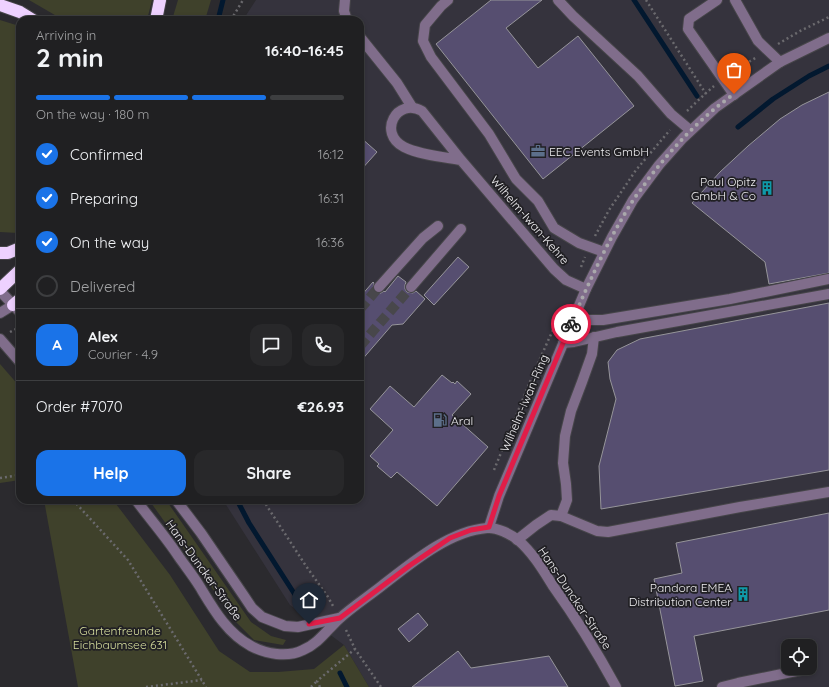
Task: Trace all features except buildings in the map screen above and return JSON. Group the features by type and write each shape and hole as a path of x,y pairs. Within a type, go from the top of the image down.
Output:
{"highway":[{"path":"157,16 160,0"},
{"path":"0,5 20,12 26,16"},
{"path":"0,254 16,249"},
{"path":"0,290 16,274"}],"street":[{"path":"345,0 344,11 346,16"},
{"path":"448,0 425,25 423,41 431,57 490,134 516,179 538,201 554,228 579,244 604,252"},
{"path":"558,0 573,16 638,76 671,114 690,130"},
{"path":"717,0 689,19 688,29 734,94"},
{"path":"735,0 758,41 780,62"},
{"name":"Wilhelm-Iwan-Ring","path":"489,527 499,496 586,289 604,252 633,200 659,165 690,130 715,108 780,62 829,38"},
{"path":"364,42 397,83 412,107 401,110 393,119 390,130 394,140 404,147 418,152 461,160"},
{"name":"Wilhelm-Iwan-Kehre","path":"412,107 422,111 461,160 554,269 566,280 586,289"},
{"path":"379,287 423,238 438,226"},
{"path":"411,287 462,230"},
{"path":"574,318 603,320 730,299 829,279"},
{"path":"0,290 16,304"},
{"path":"563,343 829,294"},
{"path":"0,313 16,307"},
{"path":"561,516 567,500 563,463 565,436 570,411 592,354 594,337"},
{"path":"0,339 16,357"},
{"path":"517,540 551,515 561,516 597,531 608,532 829,492"},
{"name":"Hans-Duncker-Straße","path":"139,504 178,555 220,619 239,638 251,646 277,654 292,654 303,651 316,643 340,618 409,566 450,538 471,530 489,527 503,531 517,540 534,556 572,612 616,687"},
{"name":"Hans-Duncker-Straße","path":"179,504 201,533 252,608 262,616 285,626 298,627 340,618"},
{"path":"722,687 781,674"}],"path":[{"path":"233,16 243,0"},
{"path":"646,0 715,108"},
{"path":"0,478 16,476"},
{"path":"77,504 128,560 206,687"},
{"path":"266,504 328,598 340,618 355,649 381,687"},
{"path":"311,687 355,649"},
{"path":"146,687 202,680"},
{"path":"318,681 320,687"}],"shaded area":[{"path":"256,0 829,0 829,687 369,687 344,645 290,605 226,504 364,504 364,16 246,16"}],"green space":[{"path":"29,0 152,0 148,16 57,16"},
{"path":"178,0 211,0 206,16 173,16"},
{"path":"0,20 16,25 16,233 0,232"},
{"path":"0,364 16,382 16,481 0,483"},
{"name":"Gartenfreunde Eichbaumsee 631","path":"45,504 116,504 170,575 219,651 250,672 278,672 314,669 344,645 369,687 78,687"},
{"path":"152,504 169,504 251,622 271,636 286,640 283,645 254,640 237,623"}],"waterway":[{"path":"219,16 223,0"},
{"path":"634,0 697,96"},
{"path":"738,127 773,99 809,76 829,66"},
{"path":"239,504 249,523 299,601"},
{"path":"340,673 347,687"}],"tunnel":[{"path":"364,304 379,287"},
{"path":"364,341 411,287"}],"way so far":[{"path":"571,324 604,252 633,200 659,165 682,138 715,108 734,94"}],"place":[{"name":"EEC Events GmbH","path":"538,151"},
{"name":"Paul Opitz GmbH & Co","path":"767,188"},
{"name":"Aral","path":"440,420"},
{"name":"Pandora EMEA Distribution Center","path":"743,594"}],"route":[{"path":"309,624 340,618 409,566 450,538 471,530 489,527 499,496 571,324"}]}
